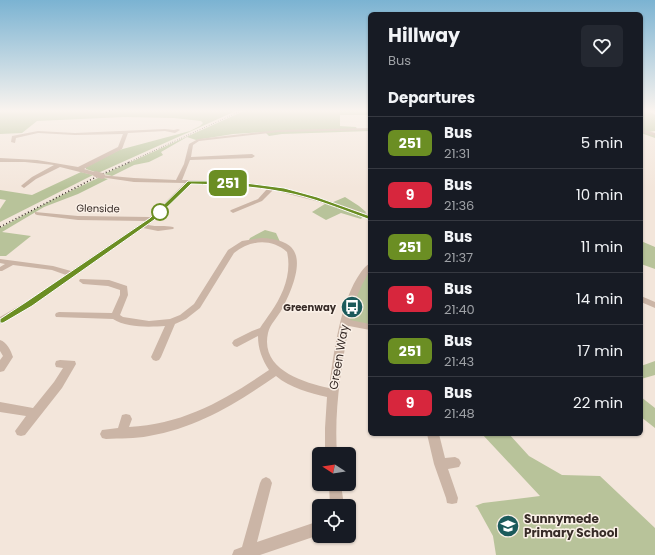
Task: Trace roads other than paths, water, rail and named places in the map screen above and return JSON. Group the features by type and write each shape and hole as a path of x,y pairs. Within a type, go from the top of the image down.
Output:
{"street":[{"path":"14,138 22,136"},
{"path":"79,169 120,148 125,136"},
{"path":"178,182 188,159 191,144 198,140 234,136"},
{"path":"188,159 252,156"},
{"path":"0,160 31,160 132,181 230,183 272,188 314,198 368,216"},
{"path":"24,186 34,178 59,165"},
{"path":"25,177 34,178"},
{"path":"0,321 74,274 152,219 192,182"},
{"path":"233,212 260,200 272,188"},
{"name":"Glenside","path":"39,216 152,219"},
{"path":"142,226 158,229 171,228"},
{"path":"59,315 115,316 121,320 140,324 172,322 187,314 197,306 234,249 248,242 266,240 281,244 287,248 292,256 293,263 290,280 283,298 264,331 265,354 270,364 276,371 295,383 316,390 332,393"},
{"path":"2,265 11,262 53,268 74,274"},
{"name":"Green Way","path":"332,447 332,393 345,322 354,291 368,269"},
{"path":"83,281 109,283 124,288 124,295 115,316"},
{"path":"643,300 655,306"},
{"path":"156,357 172,322"},
{"path":"345,322 368,327"},
{"path":"237,343 255,333 264,331"},
{"path":"0,344 8,356 0,368"},
{"path":"21,431 58,385 71,364 60,364"},
{"path":"106,434 148,431 204,415 222,407 276,371"},
{"path":"0,407 35,413"},
{"path":"122,433 126,419"},
{"path":"433,436 440,464 452,498"},
{"path":"440,464 455,463"},
{"path":"244,553 266,483"},
{"path":"244,553 312,530"}],"railway":[{"path":"127,163 186,136"},
{"path":"0,227 100,175 130,162"}],"place":[{"name":"Greenway","path":"352,307"},
{"name":"Sunnymede Primary School","path":"508,526"}]}
